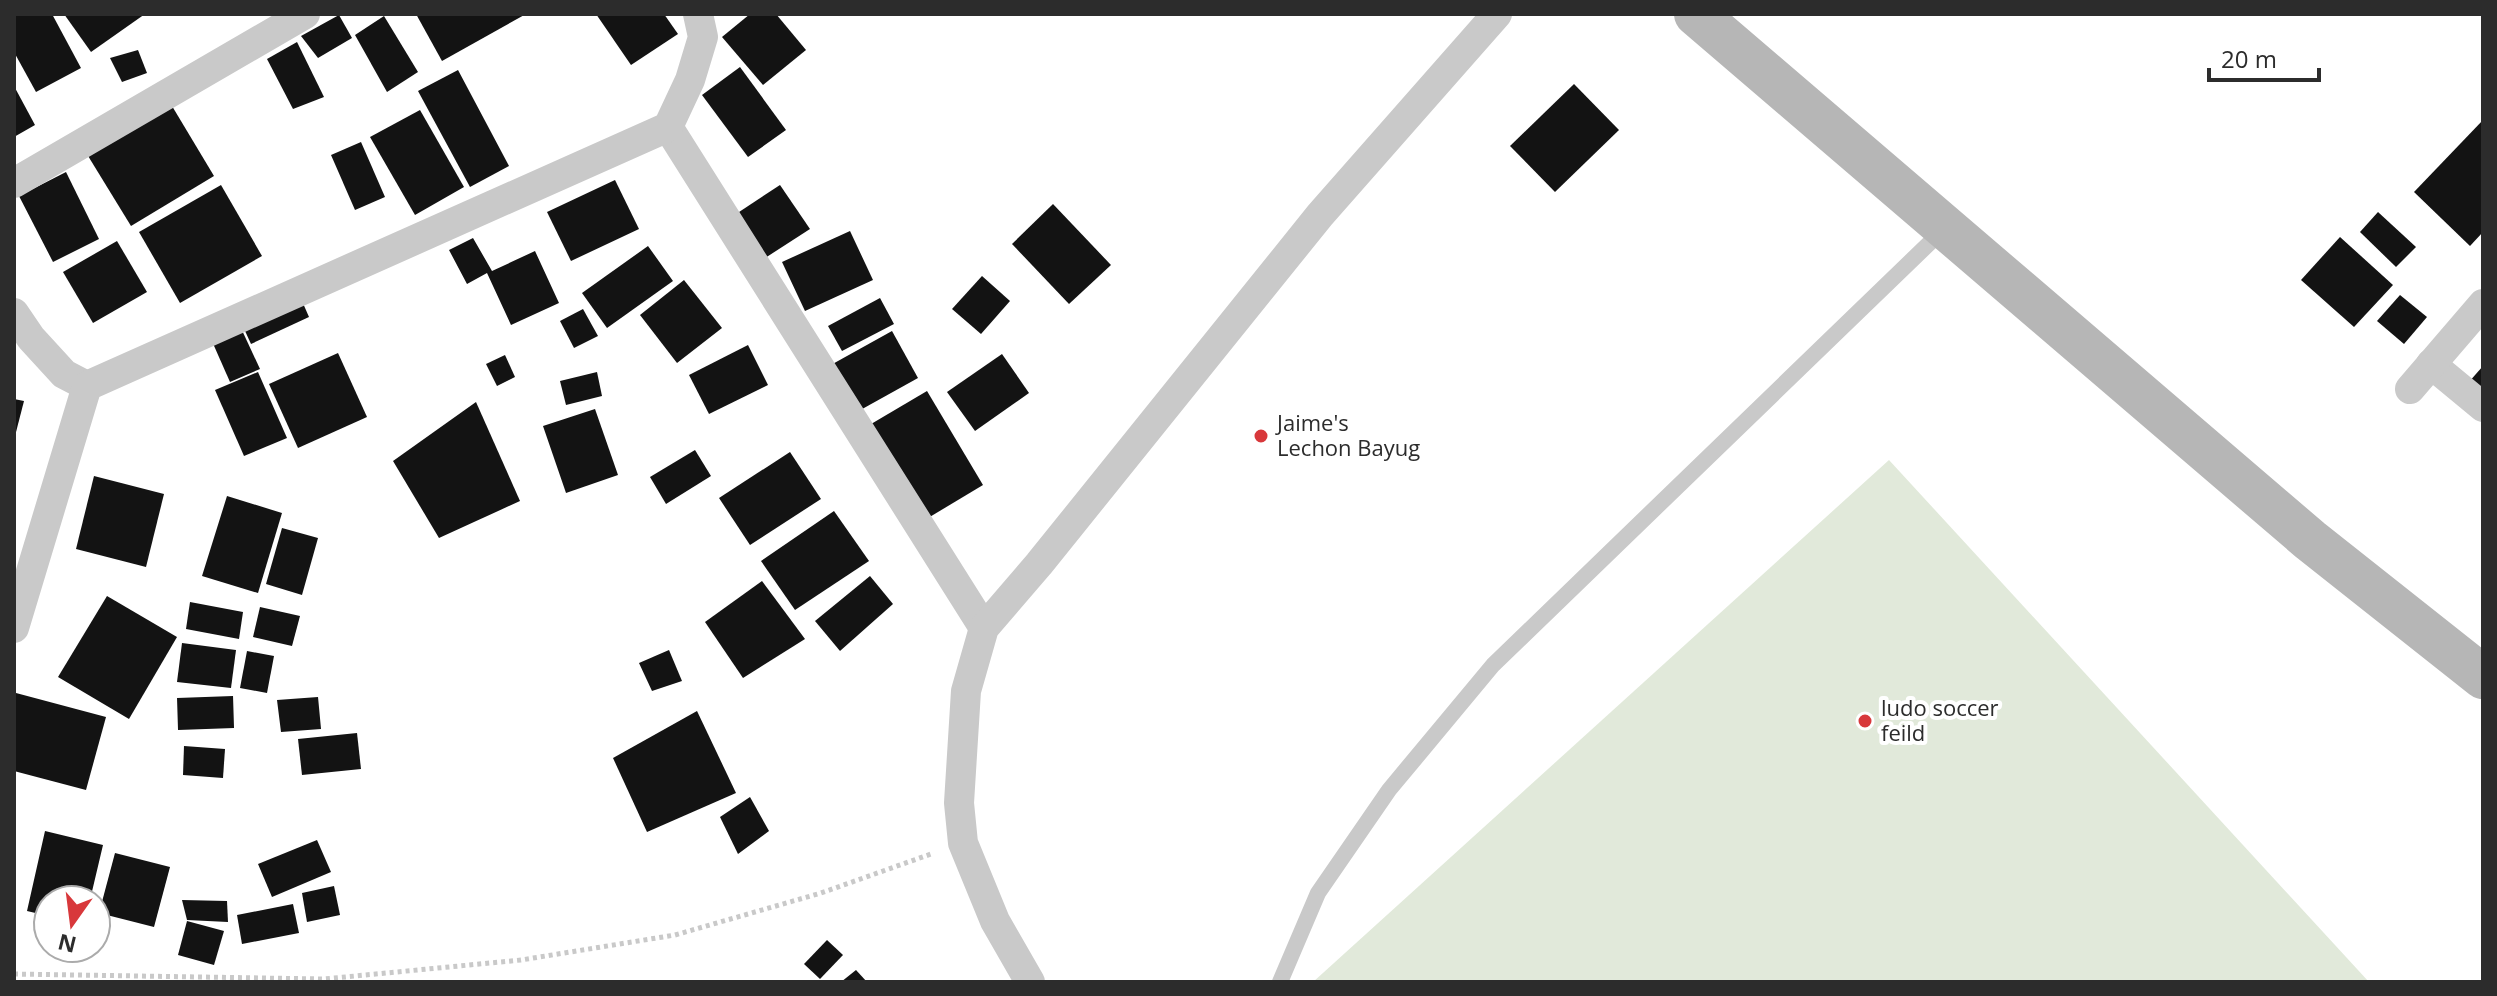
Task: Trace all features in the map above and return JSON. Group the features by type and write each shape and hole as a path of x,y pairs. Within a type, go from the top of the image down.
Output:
{"street":[{"path":"14,183 305,14"},
{"path":"14,628 87,386 668,127 690,80 703,37 698,14"},
{"path":"1030,982 995,921 963,843 959,803 966,691 984,628 1049,552 1320,215 1497,14"},
{"path":"1696,14 2310,540 2483,677"},
{"path":"668,127 984,628"},
{"path":"2410,389 2483,304"},
{"path":"14,313 31,338 64,374 87,386"},
{"path":"2431,364 2483,407"}],"lane":[{"path":"1280,982 1318,893 1389,790 1493,665 1946,228"}],"path":[{"path":"14,974 324,979 521,960 675,935 821,893 963,843"}],"green space":[{"name":"ludo soccer feild","path":"1889,460 2369,982 1313,982"}],"building":[{"path":"52,14 81,68 36,92 14,52 14,15"},
{"path":"64,14 145,14 91,52"},
{"path":"416,14 526,14 442,61"},
{"path":"596,14 664,14 678,34 631,65"},
{"path":"750,14 776,14 806,50 763,85 722,37"},
{"path":"339,15 352,38 318,58 301,36"},
{"path":"384,16 418,72 387,92 355,35"},
{"path":"297,42 324,97 293,109 267,59"},
{"path":"138,50 147,73 122,82 110,58"},
{"path":"740,67 786,130 748,157 702,95"},
{"path":"458,70 509,166 470,187 418,91"},
{"path":"1574,84 1619,130 1555,192 1510,146"},
{"path":"14,86 35,125 14,137"},
{"path":"169,101 214,176 131,226 85,151"},
{"path":"420,110 464,187 415,215 370,137"},
{"path":"2483,120 2483,232 2470,246 2414,192"},
{"path":"361,142 385,197 355,210 331,155"},
{"path":"66,172 99,239 53,262 19,196"},
{"path":"615,180 639,229 571,261 547,212"},
{"path":"221,185 262,256 180,303 139,232"},
{"path":"780,185 810,229 762,260 733,216"},
{"path":"1053,204 1111,265 1069,304 1012,244"},
{"path":"2378,212 2416,247 2396,267 2360,232"},
{"path":"850,231 873,280 805,311 782,262"},
{"path":"2340,237 2393,285 2354,327 2301,280"},
{"path":"473,238 492,271 535,251 559,303 511,325 487,273 467,284 449,250"},
{"path":"117,241 147,292 93,323 63,272"},
{"path":"648,246 673,281 607,328 582,293"},
{"path":"982,276 1010,301 981,334 952,309"},
{"path":"684,280 722,328 677,363 640,315"},
{"path":"299,294 309,317 251,344 240,320"},
{"path":"2400,295 2427,317 2404,344 2377,321"},
{"path":"880,298 894,324 842,351 828,326"},
{"path":"583,309 598,336 574,348 560,321"},
{"path":"240,326 260,369 230,382 211,339"},
{"path":"892,331 918,378 855,413 829,366"},
{"path":"748,345 768,385 709,414 689,375"},
{"path":"338,353 367,417 298,448 269,384"},
{"path":"1002,354 1029,393 975,431 947,392"},
{"path":"505,355 515,377 497,386 486,364"},
{"path":"2483,366 2483,396 2468,383"},
{"path":"258,372 287,438 244,456 215,390"},
{"path":"597,372 602,396 566,405 560,381"},
{"path":"927,391 983,485 923,521 866,427"},
{"path":"14,399 24,401 15,436 14,436"},
{"path":"476,402 520,501 439,538 393,461"},
{"path":"595,409 618,475 566,493 543,426"},
{"path":"695,450 711,476 666,504 650,477"},
{"path":"790,452 821,499 750,545 719,498"},
{"path":"94,476 164,494 146,567 76,549"},
{"path":"227,496 282,513 258,593 202,576"},
{"path":"834,511 869,561 795,610 761,561"},
{"path":"282,528 318,538 302,595 266,584"},
{"path":"870,576 893,604 840,651 815,621"},
{"path":"762,581 805,639 743,678 705,622"},
{"path":"107,596 177,637 129,719 58,677"},
{"path":"190,602 243,612 239,639 186,629"},
{"path":"260,607 300,616 292,646 253,637"},
{"path":"182,643 236,650 231,688 177,682"},
{"path":"669,650 682,681 652,691 639,663"},
{"path":"247,651 274,656 267,693 240,688"},
{"path":"16,693 106,717 86,790 14,771"},
{"path":"233,696 234,728 178,730 177,698"},
{"path":"318,697 321,729 281,732 277,700"},
{"path":"697,711 736,793 647,832 613,758"},
{"path":"357,733 361,769 302,775 298,739"},
{"path":"184,746 225,749 223,778 183,775"},
{"path":"750,797 769,831 738,854 720,817"},
{"path":"45,831 103,845 94,884 33,884"},
{"path":"317,840 331,872 272,897 258,864"},
{"path":"115,853 170,867 154,927 112,916 112,884 107,884"},
{"path":"334,886 340,915 307,922 302,893"},
{"path":"32,889 32,912 27,911"},
{"path":"182,900 227,901 228,922 187,920"},
{"path":"293,904 299,933 242,944 237,915"},
{"path":"187,921 224,931 214,965 178,955"},
{"path":"827,940 843,955 820,979 804,964"},
{"path":"856,970 867,982 841,982"}],"place":[{"name":"Jaime's Lechon Bayug","path":"1261,436"},
{"name":"ludo soccer feild","path":"1865,721"}]}
